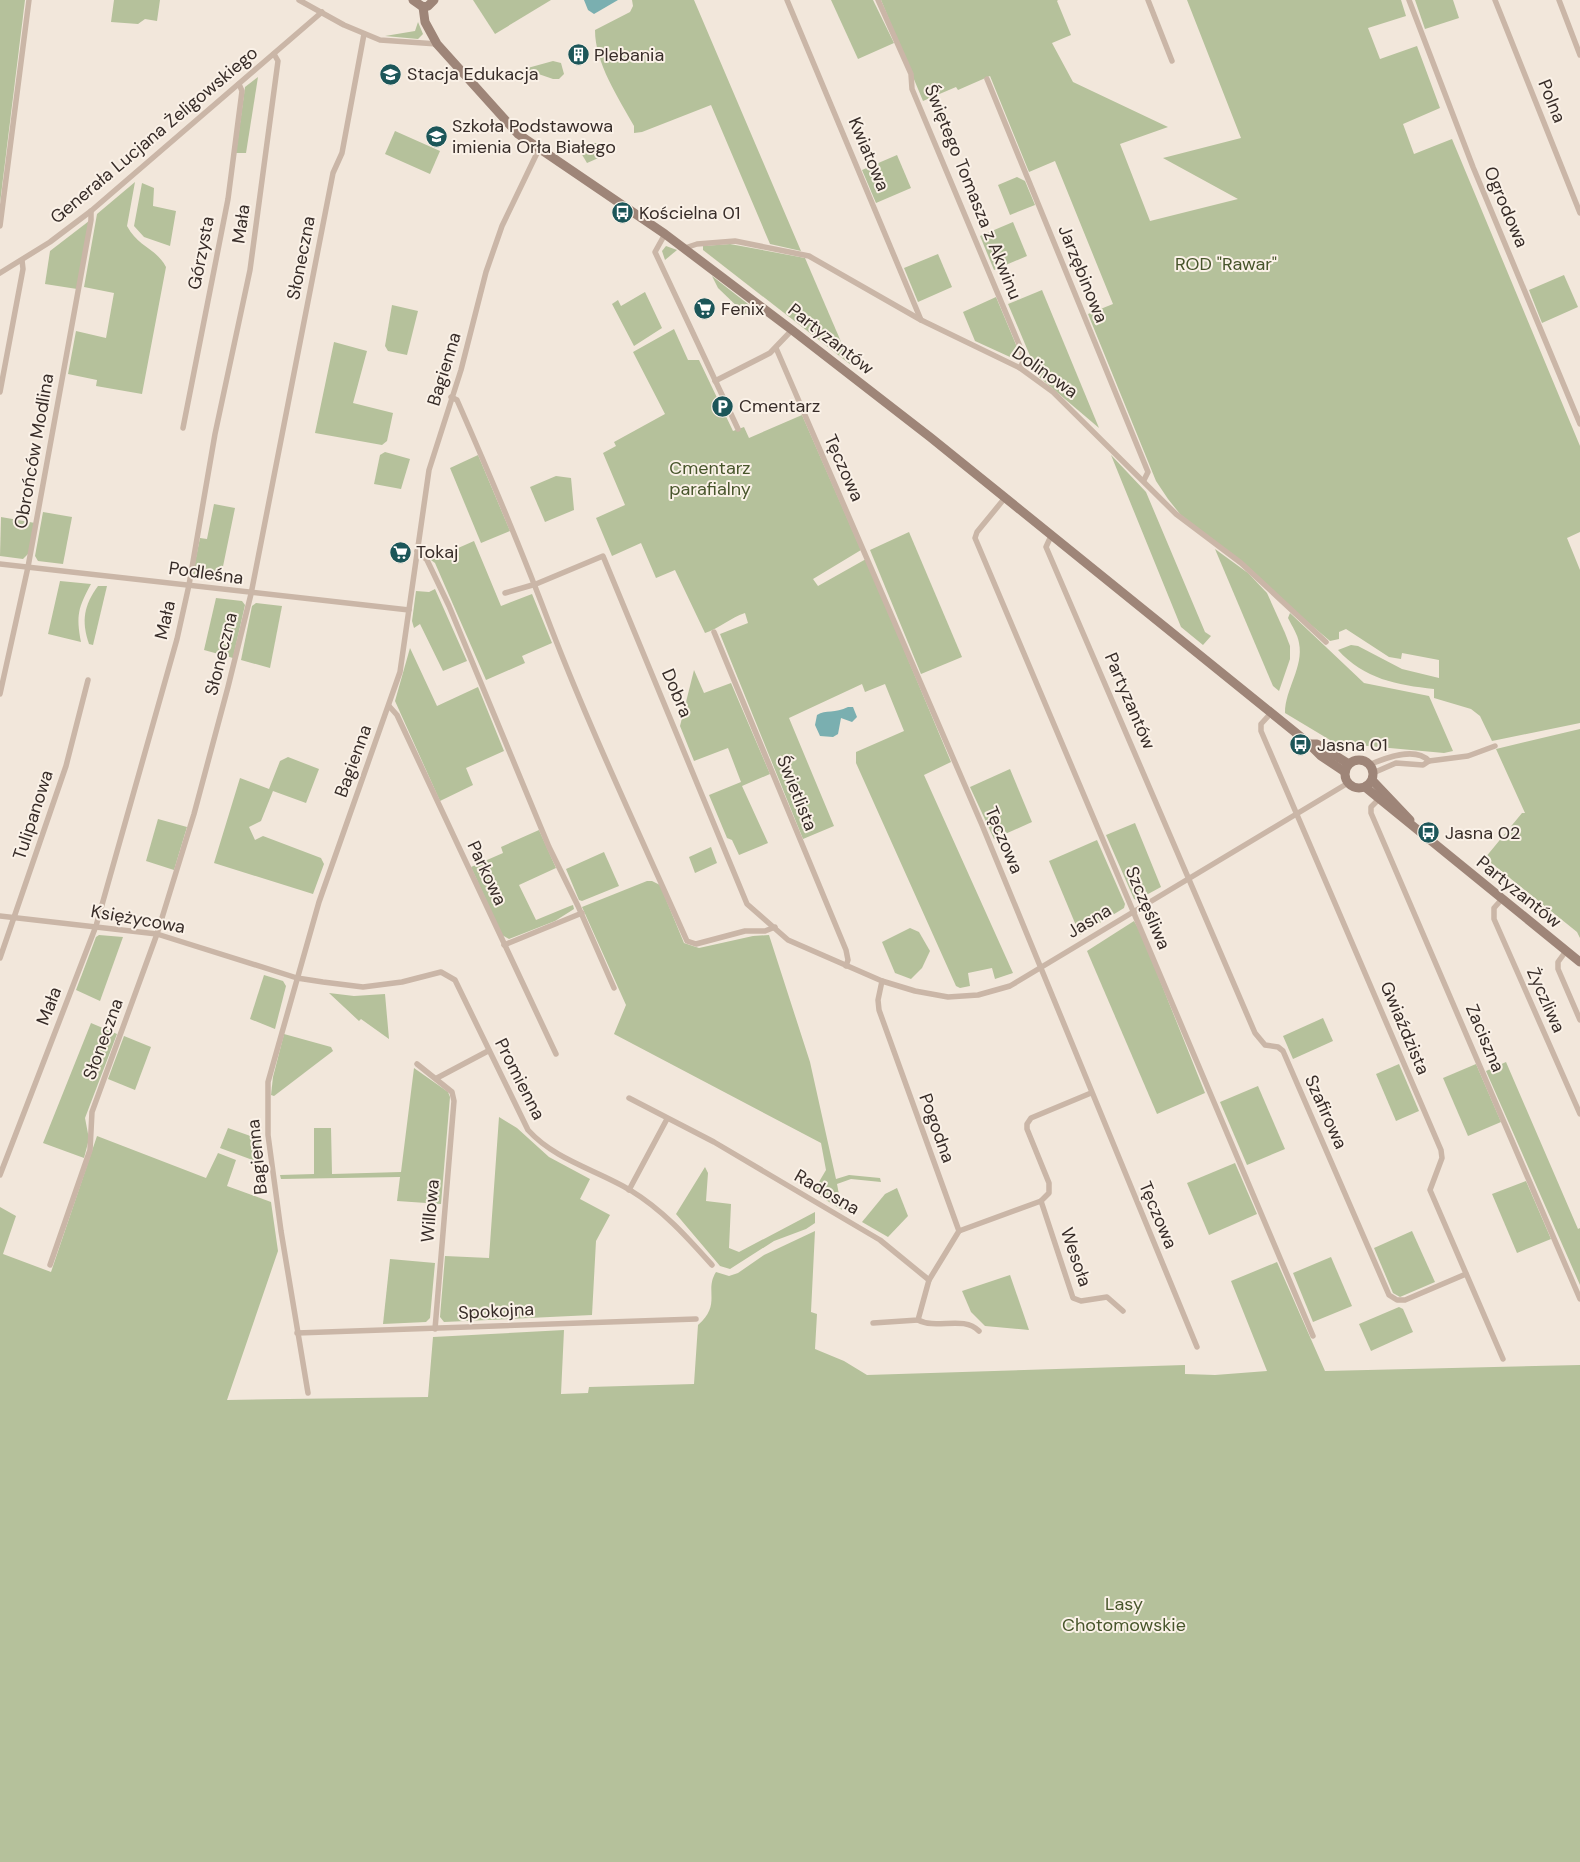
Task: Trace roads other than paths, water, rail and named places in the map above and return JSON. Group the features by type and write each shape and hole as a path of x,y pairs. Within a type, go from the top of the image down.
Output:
{"street":[{"path":"0,226 29,0"},
{"path":"299,0 364,34 380,40 437,44"},
{"path":"413,0 422,7 428,6 434,0"},
{"name":"Kwiatowa","path":"788,0 921,320"},
{"name":"Świętego Tomasza z Akwinu","path":"878,0 911,74 912,89 1021,349 1023,362 1020,368"},
{"path":"1148,0 1172,61"},
{"name":"Ogrodowa","path":"1409,0 1473,167 1580,424"},
{"name":"Polna","path":"1495,0 1580,213"},
{"path":"1559,0 1580,55"},
{"name":"Partyzantów","path":"422,7 425,22 437,44 518,134 685,248 930,437 1004,499 1310,744 1316,744 1347,768"},
{"name":"Generała Lucjana Żeligowskiego","path":"2,272 91,211 322,12"},
{"name":"Słoneczna","path":"50,1265 90,1150 92,1112 157,934 194,814 251,594 333,173 342,153 364,34"},
{"name":"Mała","path":"0,1174 96,926 177,639 189,585 215,434 250,270 278,61 274,54"},
{"name":"Jarzębinowa","path":"987,80 1148,472 1144,480"},
{"name":"Górzysta","path":"183,428 228,198 242,91 239,84"},
{"name":"Bagienna","path":"308,1393 281,1231 268,1135 268,1082 272,1061 319,902 389,706 403,658 429,470 461,370 486,272 502,226 539,149"},
{"name":"Obrońców Modlina","path":"0,694 28,567 91,211"},
{"path":"665,234 655,252 738,429"},
{"name":"Dolinowa","path":"685,248 704,243 735,241 809,256 921,320 1020,368 1053,392 1144,480 1176,514 1241,562 1326,642"},
{"path":"0,392 23,269 22,260"},
{"path":"0,265 2,272"},
{"path":"715,381 756,362 776,348 792,330"},
{"name":"Tęczowa","path":"776,348 982,825 1197,1347"},
{"path":"451,397 457,400 536,584 582,700 656,875 687,941 696,944 745,931 776,928"},
{"name":"Szczęśliwa","path":"1004,499 977,532 975,538 1313,1336"},
{"name":"Partyzantów","path":"1052,536 1046,546 1189,879"},
{"path":"417,551 427,560 449,606 549,847 582,913 614,988"},
{"name":"Dobra","path":"536,584 603,556 723,842 730,867 747,904 776,928"},
{"name":"Podleśna","path":"0,564 189,585 251,594 409,610"},
{"path":"505,593 536,584"},
{"name":"Świetlista","path":"714,632 846,950 848,960 846,966"},
{"name":"Tulipanowa","path":"0,958 66,766 88,680"},
{"name":"Parkowa","path":"389,706 397,715 556,1054"},
{"name":"Gwiaździsta","path":"1271,713 1261,724 1261,729 1441,1150 1442,1158 1430,1190 1503,1359"},
{"path":"1372,772 1360,760 1347,768 1348,783 1356,788 1365,787 1372,772 1396,763 1423,764 1429,761 1461,757 1495,746"},
{"name":"Partyzantów","path":"1372,772 1381,796"},
{"name":"Jasna","path":"776,928 788,940 882,981 948,997 978,995 1010,986 1040,969 1348,783"},
{"name":"Partyzantów","path":"1365,787 1381,796 1408,817 1414,828 1580,962"},
{"name":"Zaciszna","path":"1381,796 1371,807 1371,813 1580,1299"},
{"name":"Szafirowa","path":"1189,879 1255,1033 1265,1045 1278,1047 1283,1051 1389,1295 1397,1300 1405,1300 1466,1274"},
{"name":"Życzliwa","path":"1502,899 1494,908 1494,919 1580,1114"},
{"path":"504,945 582,913"},
{"name":"Księżycowa","path":"0,916 157,934 297,978"},
{"path":"1566,951 1558,962 1558,969 1580,1020"},
{"name":"Promienna","path":"297,978 363,987 402,982 441,972 447,974 455,980 488,1051 528,1130 534,1137 545,1146 629,1190 674,1224 712,1265"},
{"name":"Pogodna","path":"882,981 878,1000 880,1010 958,1231"},
{"path":"417,1064 437,1078 488,1051"},
{"name":"Willowa","path":"435,1329 454,1095 437,1078"},
{"path":"918,1320 929,1280 958,1231 1041,1201 1048,1193 1048,1183 1027,1130 1028,1121 1091,1093"},
{"name":"Radosna","path":"629,1098 714,1142 880,1240 929,1280"},
{"path":"629,1190 668,1119"},
{"name":"Wesoła","path":"1041,1201 1073,1298 1081,1301 1107,1297 1123,1311"},
{"name":"Spokojna","path":"297,1333 696,1319"},
{"path":"873,1323 918,1320 929,1324 967,1324 980,1331"}],"water":[{"path":"584,0 618,0 594,14 588,10"},
{"path":"853,707 857,717 852,722 841,718 838,734 833,737 820,736 815,725 817,715"}],"place":[{"name":"Plebania","path":"578,55"},
{"name":"Stacja Edukacja","path":"391,74"},
{"name":"Szkoła Podstawowa imienia Orła Białego","path":"436,136"},
{"name":"Kościelna 01","path":"623,213"},
{"name":"Fenix","path":"705,309"},
{"name":"Cmentarz","path":"723,406"},
{"name":"Tokaj","path":"400,552"},
{"name":"Jasna 01","path":"1301,745"},
{"name":"Jasna 02","path":"1429,833"}],"park label":[{"name":"ROD \"Rawar\"","path":"1226,264"},
{"name":"Cmentarz parafialny","path":"710,478"},
{"name":"Lasy Chotomowskie","path":"1124,1614"}]}
